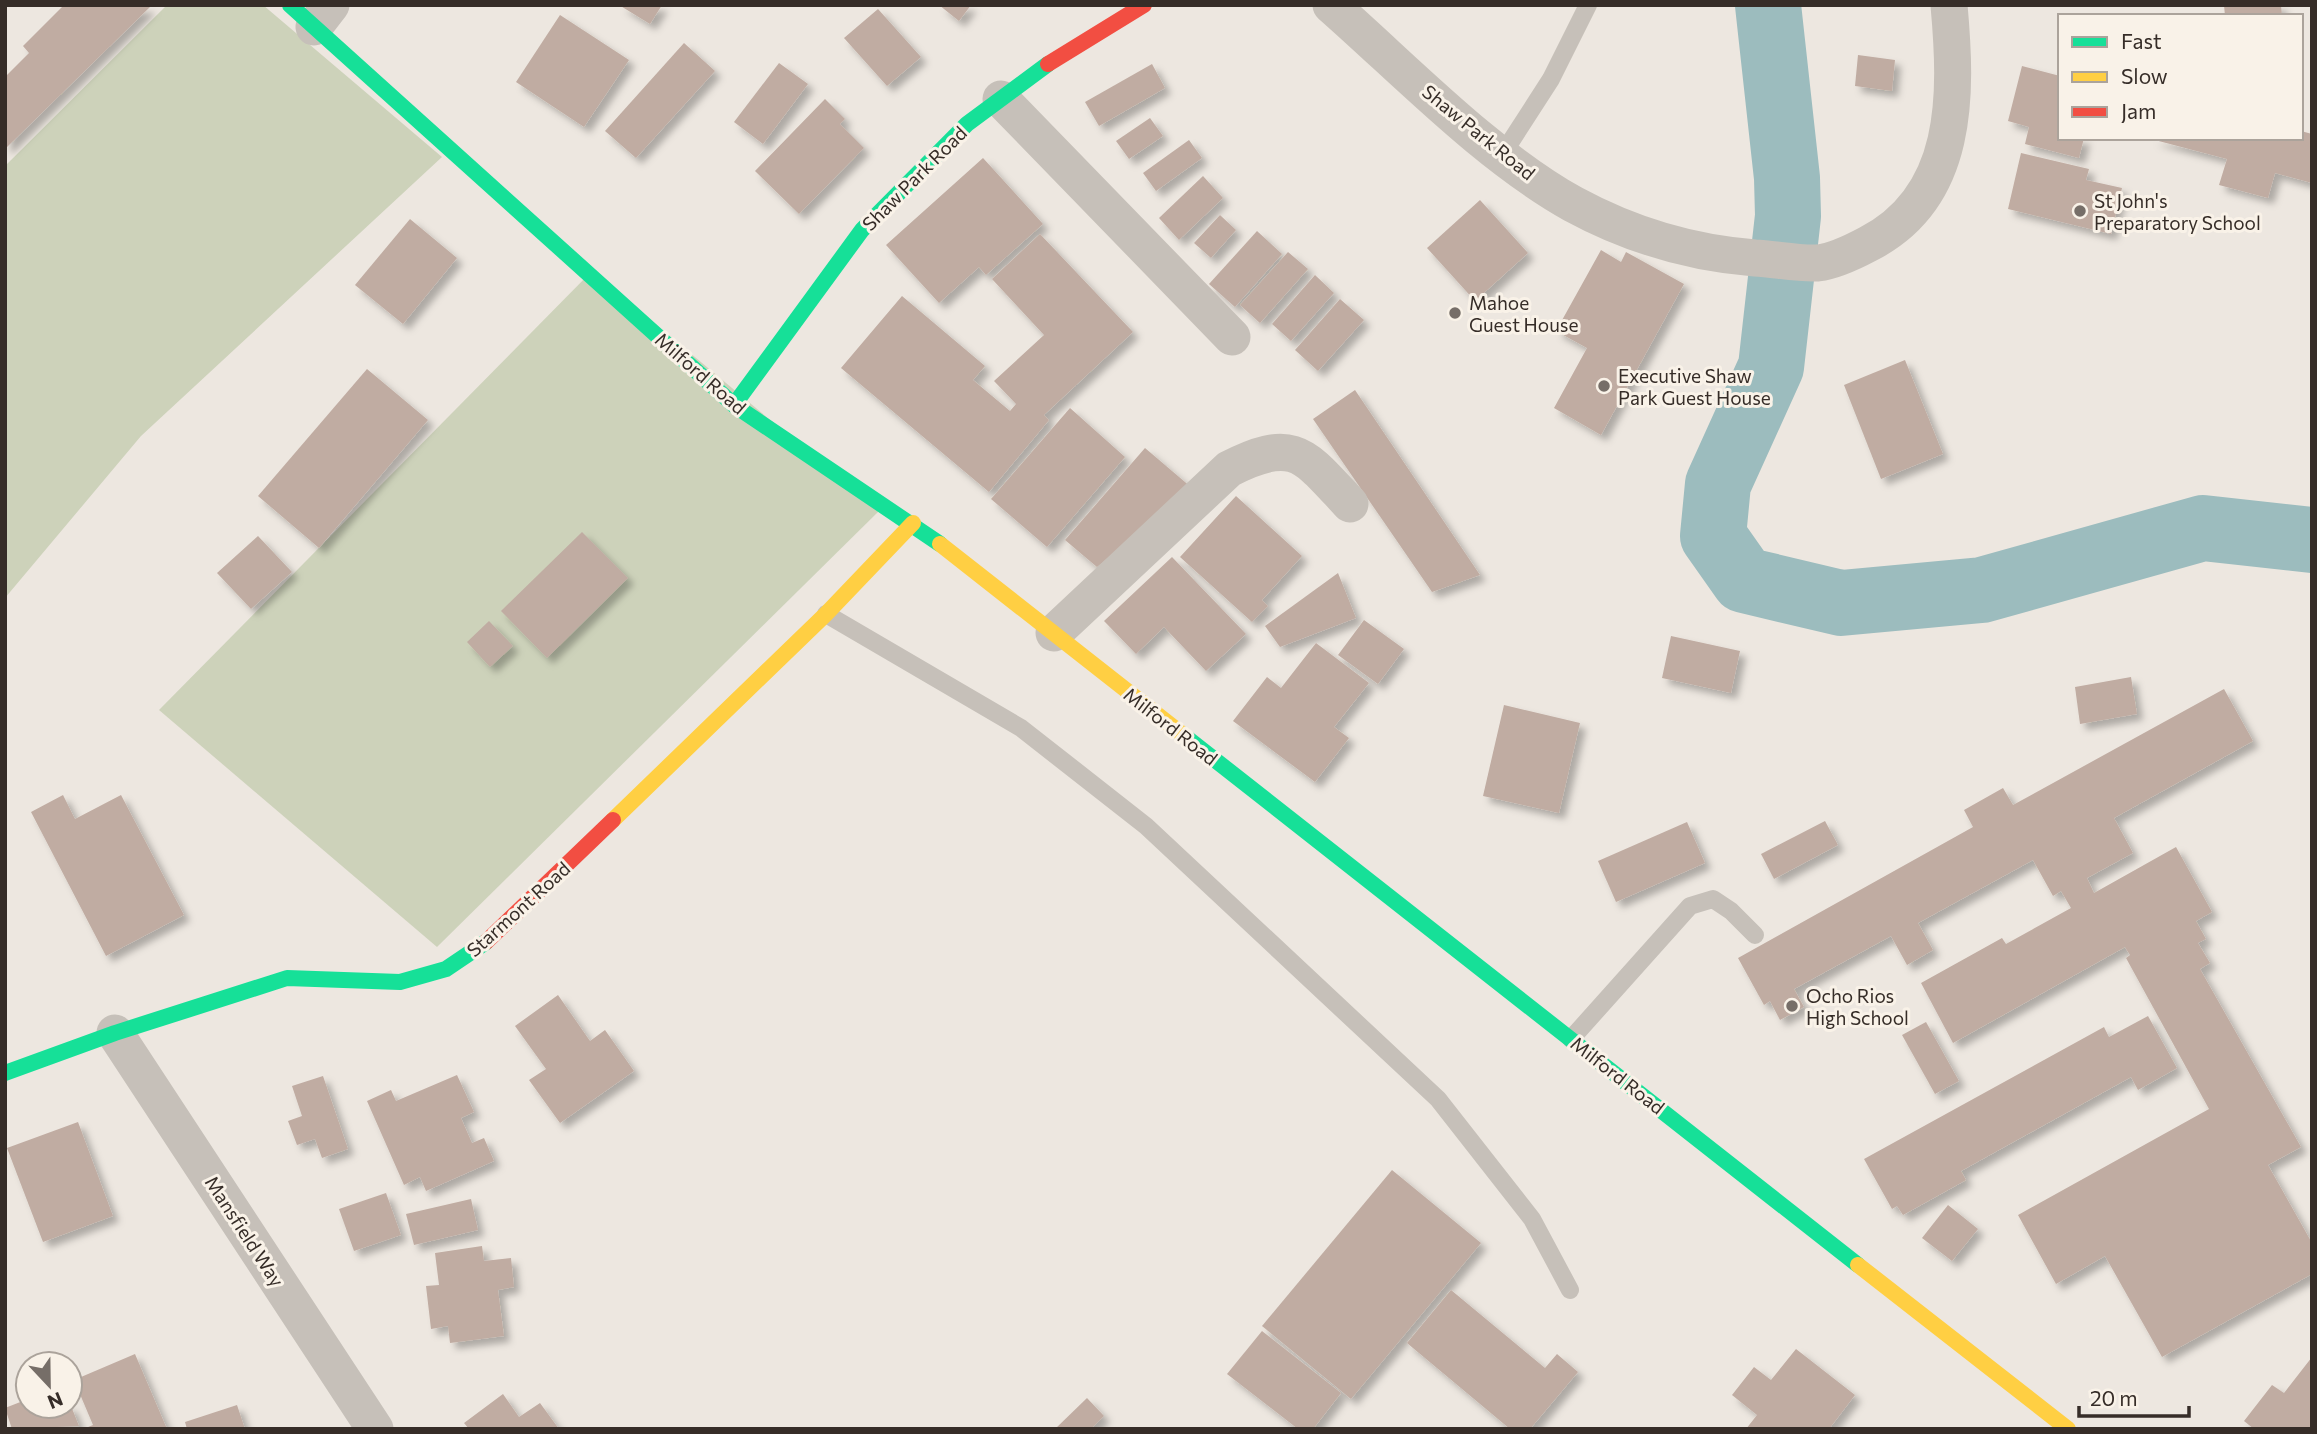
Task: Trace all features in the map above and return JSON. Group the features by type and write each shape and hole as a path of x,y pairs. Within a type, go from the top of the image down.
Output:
{"main road":[{"name":"Shaw Park Road","path":"734,405 862,230 967,124 1074,46 1144,5"},
{"name":"Milford Road","path":"312,12 734,405 913,523 2068,1429"},
{"name":"Starmont Road","path":"5,1073 116,1033 288,978 400,982 446,969 482,946 826,614 913,523"}],"street":[{"name":"Shaw Park Road","path":"1331,5 1502,155 1571,202 1627,231 1699,251 1819,262 1850,253 1880,238 1903,220 1930,185 1952,117 1954,67 1949,5"},
{"path":"1001,99 1232,337"},
{"path":"1054,633 1229,469 1252,457 1277,451 1294,452 1313,464 1350,504"},
{"name":"Mansfield Way","path":"116,1033 375,1429"}],"lane":[{"path":"1502,155 1551,79 1588,5"},
{"path":"826,614 1021,728 1146,827 1438,1099 1532,1219 1570,1290"},
{"path":"1571,1039 1690,906 1713,899 1731,911 1755,935"}],"green space":[{"path":"167,5 263,5 442,157 141,436 5,598 5,166"},
{"path":"592,271 879,511 437,947 159,710"}],"building":[{"path":"64,5 150,7 5,149 5,77 29,53 23,46"},
{"path":"619,5 662,5 650,24"},
{"path":"939,5 971,5 959,21"},
{"path":"2224,5 2281,5 2282,14 2225,14"},
{"path":"878,9 921,57 887,86 844,38"},
{"path":"560,15 629,60 584,127 516,82"},
{"path":"684,43 715,71 636,158 605,131"},
{"path":"1858,55 1895,60 1892,91 1855,86"},
{"path":"779,63 808,84 763,144 734,122"},
{"path":"1152,64 1165,88 1099,126 1085,102"},
{"path":"2022,66 2058,75 2058,140 2084,140 2079,158 2025,144 2029,127 2008,121"},
{"path":"825,99 845,119 840,124 864,148 799,214 755,171"},
{"path":"1150,118 1163,136 1129,159 1116,141"},
{"path":"2303,132 2312,134 2312,183 2275,173 2268,198 2219,185 2227,159 2155,140 2303,140"},
{"path":"1189,140 1202,158 1156,191 1143,173"},
{"path":"2021,153 2089,169 2086,180 2122,188 2111,234 2008,209"},
{"path":"983,158 1043,224 986,275 979,267 939,303 886,245"},
{"path":"1203,176 1223,198 1179,240 1159,218"},
{"path":"1480,200 1528,253 1475,301 1427,248"},
{"path":"1220,215 1236,230 1211,258 1194,243"},
{"path":"410,219 457,258 403,324 355,285"},
{"path":"1257,231 1282,254 1235,307 1209,284"},
{"path":"1040,234 1133,332 1044,415 1049,420 989,492 841,368 902,296 985,366 973,380 1010,411 1016,404 994,381 1044,335 992,279"},
{"path":"1601,250 1621,262 1626,252 1684,284 1601,435 1554,408 1587,348 1556,331"},
{"path":"1288,252 1308,269 1260,323 1240,305"},
{"path":"1315,275 1334,293 1291,341 1272,324"},
{"path":"1340,299 1364,320 1318,371 1295,350"},
{"path":"1905,360 1943,454 1881,479 1844,385"},
{"path":"367,369 428,420 319,548 258,496"},
{"path":"1355,390 1480,575 1432,592 1313,419"},
{"path":"1070,408 1125,457 1047,547 991,499"},
{"path":"1145,448 1192,488 1097,567 1065,540"},
{"path":"1236,496 1302,556 1262,600 1268,606 1252,622 1180,557"},
{"path":"582,532 628,578 547,658 501,611"},
{"path":"258,536 292,572 251,609 217,573"},
{"path":"1172,557 1246,634 1206,671 1164,627 1136,654 1104,621"},
{"path":"1338,573 1356,618 1280,647 1265,626"},
{"path":"1364,620 1404,649 1378,684 1338,655"},
{"path":"489,621 513,646 490,667 467,642"},
{"path":"1671,636 1740,651 1731,693 1662,678"},
{"path":"1316,643 1369,683 1334,727 1349,738 1315,782 1233,721 1267,677 1281,688"},
{"path":"2131,677 2137,714 2080,724 2075,687"},
{"path":"2224,689 2253,741 2114,818 2133,853 2087,878 2094,893 2176,847 2212,912 2196,921 2206,939 2198,943 2210,963 2200,969 2301,1147 2268,1165 2312,1243 2312,1274 2162,1357 2105,1256 2056,1284 2018,1215 2209,1109 2126,958 2130,955 2125,947 1953,1043 1921,983 2002,938 2006,944 2071,908 2061,891 2053,896 2033,860 1918,923 1933,950 1907,965 1891,936 1794,989 1804,1007 1780,1020 1770,1001 1764,1005 1738,958 1973,827 1964,810 2003,788 2013,805"},
{"path":"1504,705 1580,723 1559,813 1483,796"},
{"path":"63,795 75,819 121,795 184,915 106,956 31,812"},
{"path":"1825,821 1838,845 1774,879 1761,854"},
{"path":"1687,822 1705,863 1616,902 1598,861"},
{"path":"558,995 590,1041 605,1030 634,1071 560,1123 529,1080 546,1069 515,1026"},
{"path":"2148,1016 2177,1068 2138,1090 2131,1077 1961,1171 1966,1180 1903,1215 1897,1206 1892,1209 1864,1159 2104,1027 2109,1037"},
{"path":"1926,1022 1959,1081 1935,1094 1902,1035"},
{"path":"457,1075 474,1112 461,1118 472,1143 484,1138 494,1161 426,1191 420,1177 404,1185 367,1101 391,1090 396,1101"},
{"path":"323,1076 348,1149 322,1158 315,1139 297,1145 288,1121 302,1116 292,1086"},
{"path":"78,1122 113,1216 43,1242 7,1148"},
{"path":"1392,1170 1481,1243 1351,1399 1262,1326"},
{"path":"386,1193 401,1235 354,1251 339,1209"},
{"path":"471,1199 478,1230 414,1245 406,1214"},
{"path":"1948,1205 1978,1229 1952,1261 1922,1238"},
{"path":"482,1246 484,1261 511,1258 514,1287 498,1290 504,1336 450,1343 448,1326 431,1329 426,1286 439,1285 435,1253"},
{"path":"1451,1290 1545,1368 1557,1354 1578,1372 1530,1429 1510,1429 1407,1343"},
{"path":"1262,1331 1341,1393 1313,1429 1298,1429 1227,1374"},
{"path":"1796,1349 1855,1395 1829,1429 1746,1429 1757,1415 1732,1395 1754,1367 1771,1380"},
{"path":"135,1354 167,1429 83,1429 93,1425 84,1404 84,1376"},
{"path":"2312,1357 2312,1429 2254,1429 2244,1421 2272,1385 2284,1393"},
{"path":"503,1394 519,1417 540,1403 559,1429 469,1429 464,1423"},
{"path":"1087,1398 1104,1416 1091,1429 1055,1429"},
{"path":"14,1404 14,1420 77,1420 79,1426 12,1429 5,1408"},
{"path":"237,1405 245,1429 187,1429 185,1422"}],"waterway":[{"path":"1768,5 1787,178 1788,216 1771,367 1718,484 1713,536 1744,580 1841,603 1982,590 2203,528 2312,540"}],"traffic: fast":[{"path":"290,5 734,405 940,544"},
{"path":"734,405 862,230 967,124 1048,64"},
{"path":"1182,734 1858,1265"},
{"path":"5,1073 115,1033 287,978 400,982 446,969 486,942"}],"traffic: slow":[{"path":"613,820 826,614 913,523"},
{"path":"940,544 1182,734"},
{"path":"1858,1265 2068,1429"}],"traffic: jam":[{"path":"1048,64 1144,5"},
{"path":"486,942 613,820"}],"place":[{"name":"St John's Preparatory School","path":"2080,211"},
{"name":"Mahoe Guest House","path":"1455,313"},
{"name":"Executive Shaw Park Guest House","path":"1604,386"},
{"name":"Ocho Rios High School","path":"1792,1006"}]}
